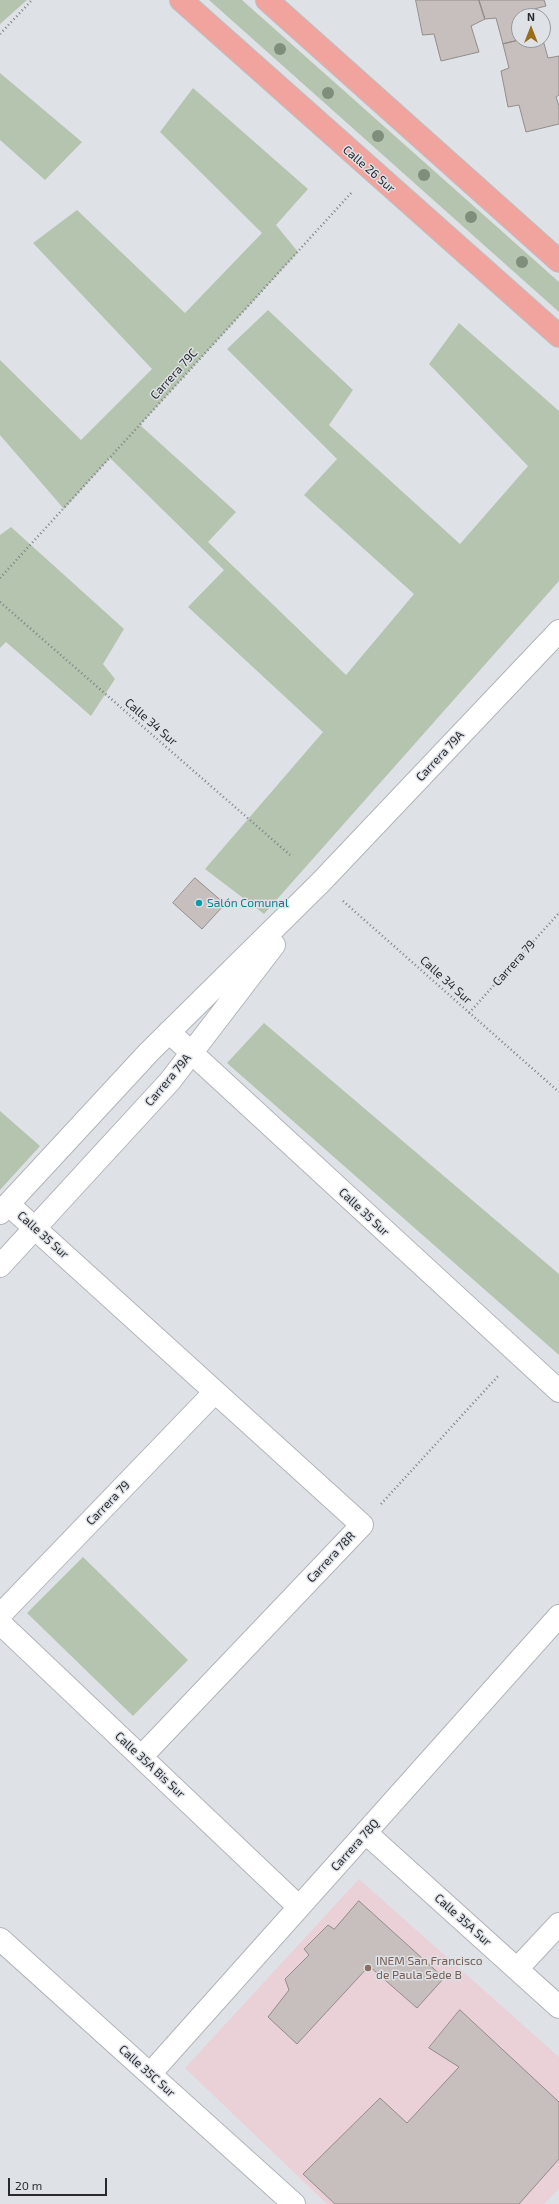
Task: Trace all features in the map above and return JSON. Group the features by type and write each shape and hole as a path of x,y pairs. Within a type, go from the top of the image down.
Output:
{"main road":[{"name":"Calle 26 Sur","path":"181,0 559,336"},
{"path":"267,0 559,261"}],"street":[{"name":"Carrera 79A","path":"4,1208 169,1032 321,882 559,631"},
{"name":"Carrera 79A","path":"0,1266 170,1081 321,882"},
{"name":"Calle 35 Sur","path":"169,1032 559,1391"},
{"name":"Calle 35 Sur","path":"4,1208 35,1228 362,1524"},
{"name":"Carrera 79","path":"0,1615 215,1392"},
{"name":"Carrera 78R","path":"141,1757 362,1524"},
{"name":"Carrera 78Q","path":"150,2074 559,1616"},
{"name":"Calle 35A Bis Sur","path":"0,1623 299,1907"},
{"name":"Calle 35A Sur","path":"366,1833 559,2008"},
{"path":"516,1969 559,1924"},
{"name":"Calle 35C Sur","path":"0,1939 294,2204"}],"path":[{"path":"0,34 32,0"},
{"name":"Carrera 79C","path":"0,578 357,187"},
{"name":"Calle 34 Sur","path":"0,602 290,854"},
{"name":"Calle 34 Sur","path":"321,882 559,1092"},
{"name":"Carrera 79","path":"469,1013 559,913"},
{"name":"Carrera 78R","path":"362,1524 519,1354"}],"shaded area":[{"name":"INEM San Francisco de Paula Sede B","path":"359,1879 559,2057 559,2189 544,2204 327,2204 185,2068"}],"green space":[{"path":"0,0 27,0 0,24"},
{"path":"209,0 242,0 559,282 559,312"},
{"path":"0,73 82,142 45,180 0,140"},
{"path":"193,88 308,189 276,225 298,252 140,425 236,512 208,542 346,675 414,594 304,495 337,459 227,349 268,310 353,390 329,425 460,544 528,466 429,364 459,323 559,411 559,581 264,914 205,869 323,732 188,607 224,570 110,458 64,509 0,435 0,360 81,440 152,369 33,243 77,210 185,313 262,233 160,132"},
{"path":"11,527 124,629 103,664 115,679 91,716 6,642 0,648 0,535"},
{"path":"264,1023 559,1274 559,1355 227,1063"},
{"path":"0,1111 40,1146 0,1190"},
{"path":"83,1557 188,1660 133,1716 27,1613"}],"building":[{"path":"416,0 479,0 485,19 471,26 479,52 441,61 434,34 423,35"},
{"path":"479,0 544,0 546,6 538,8 511,8 511,42 503,44 496,18 485,19"},
{"path":"511,42 511,48 545,48 548,58 559,56 559,95 556,97 559,106 559,124 526,132 519,105 508,107 501,71 509,68 503,44"},
{"name":"Salón Comunal","path":"195,878 225,904 202,929 173,903"},
{"path":"359,1901 444,1978 417,2008 369,1966 297,2044 268,2017 289,1990 285,1979 309,1955 304,1949 328,1925 334,1929"},
{"path":"460,2010 559,2102 559,2159 519,2204 335,2204 303,2174 380,2098 407,2123 459,2067 429,2048"}],"place":[{"name":"Salón Comunal","path":"199,903"},
{"name":"INEM San Francisco de Paula Sede B","path":"368,1968"}]}
